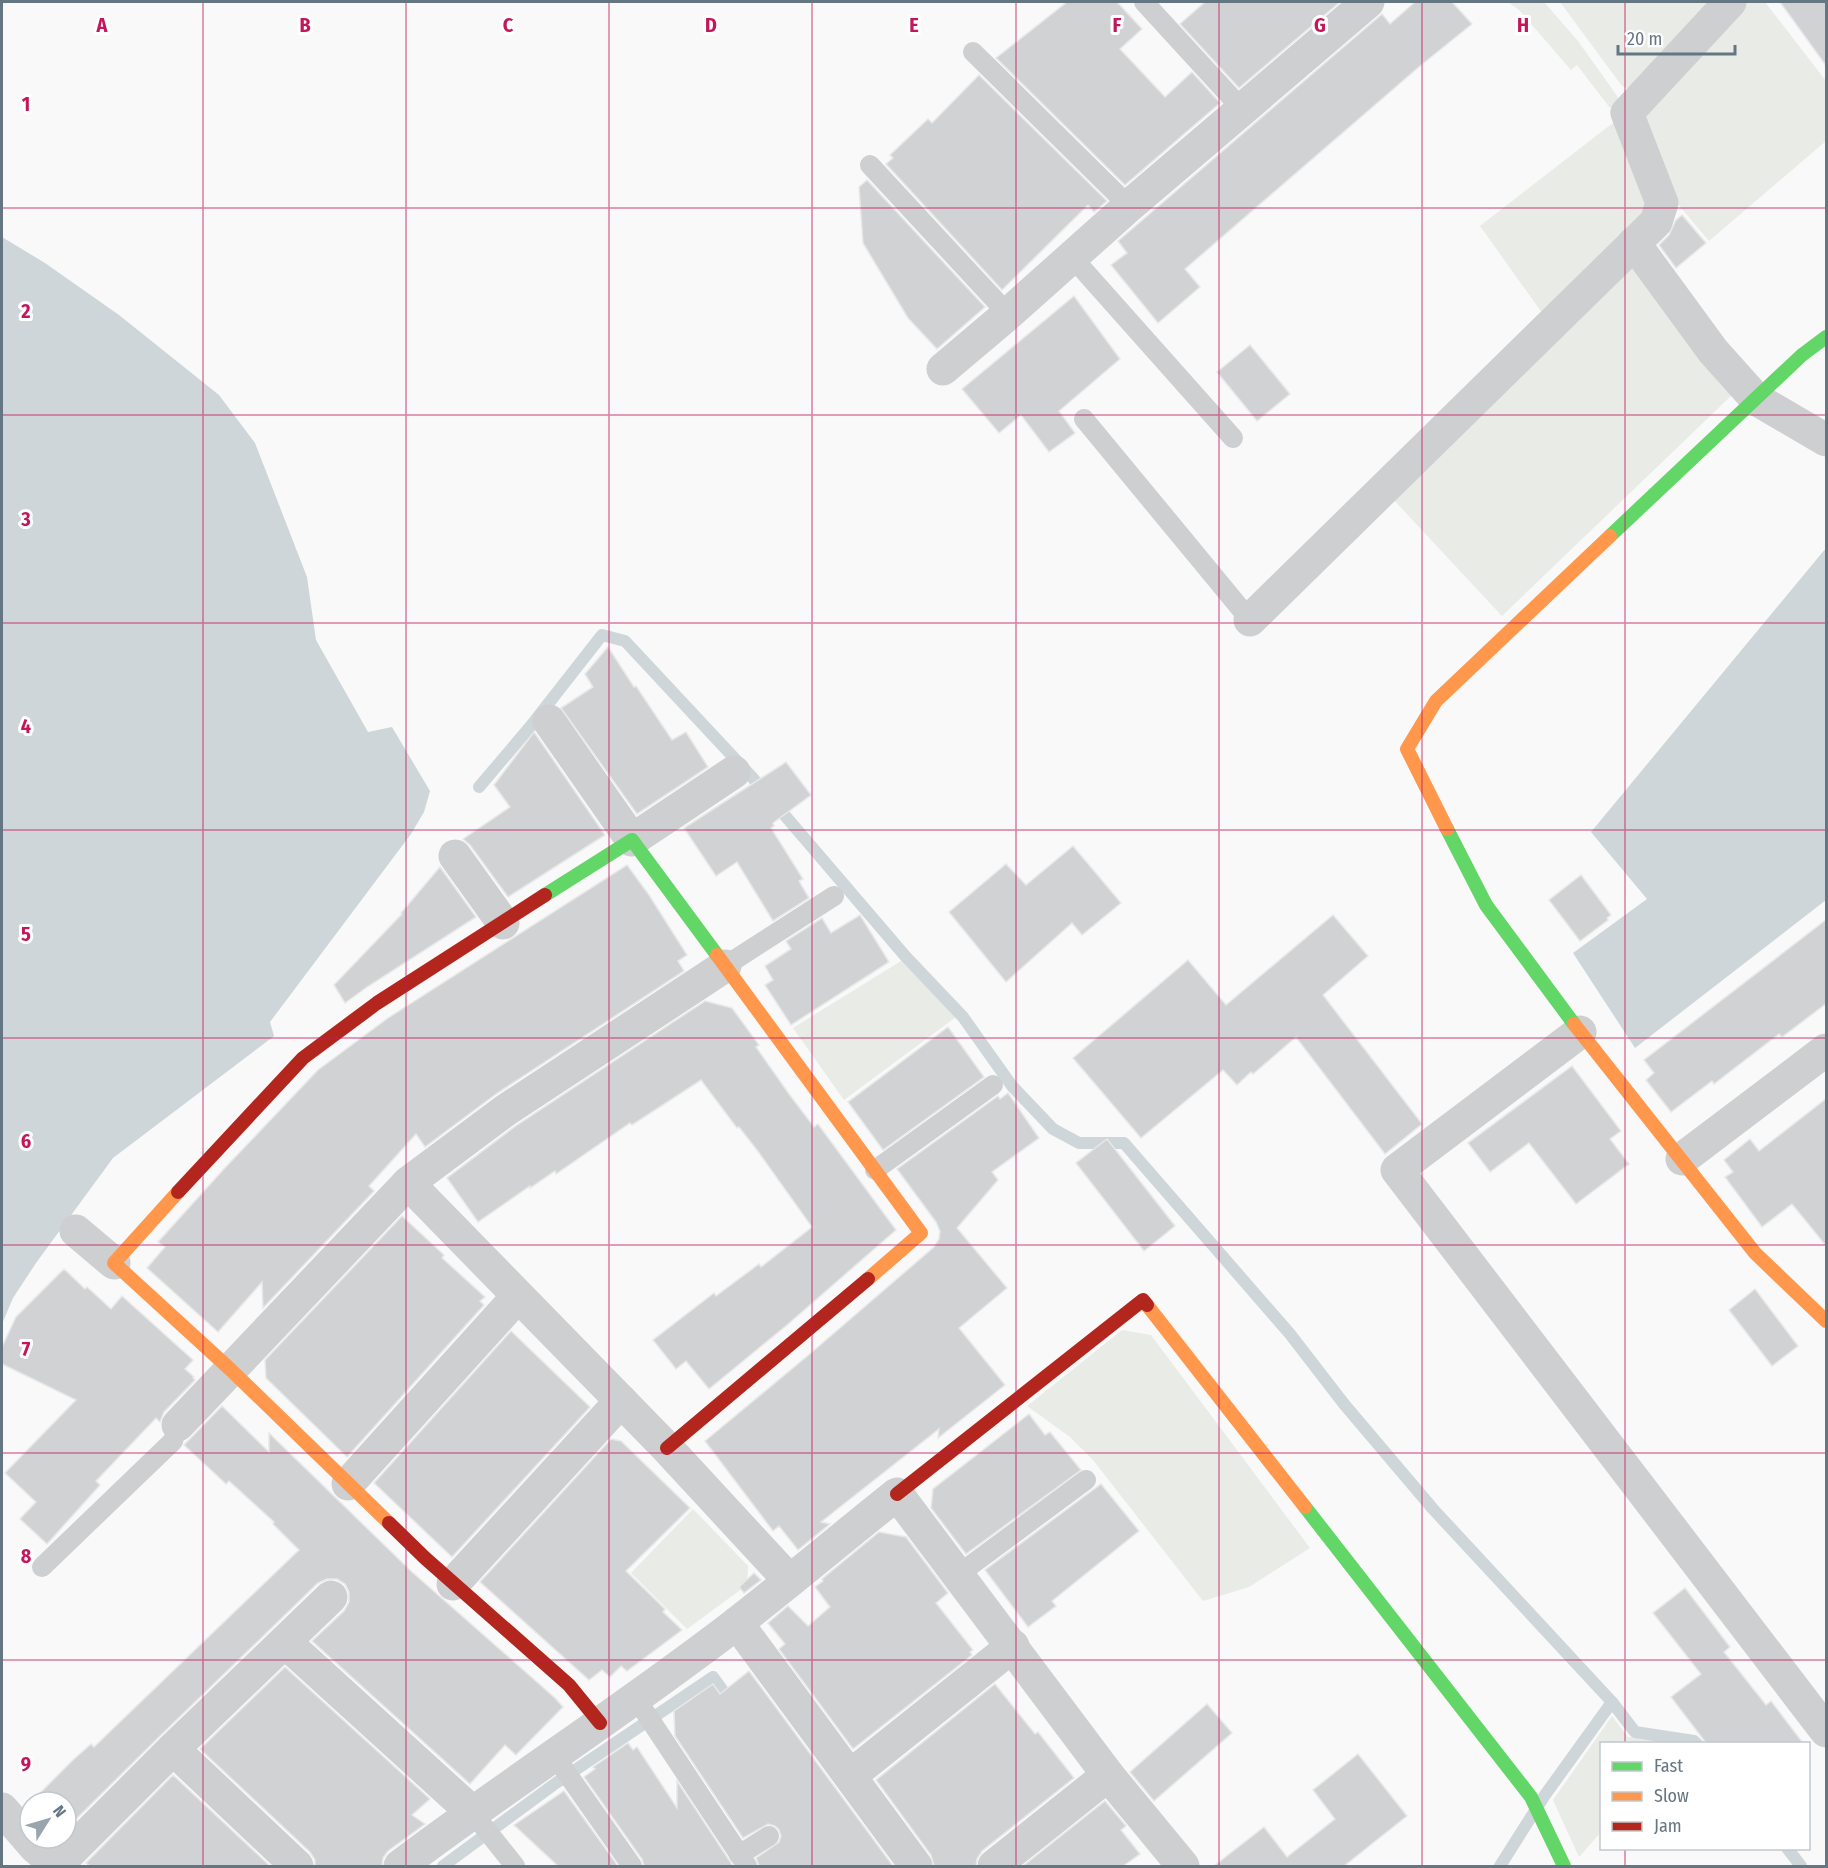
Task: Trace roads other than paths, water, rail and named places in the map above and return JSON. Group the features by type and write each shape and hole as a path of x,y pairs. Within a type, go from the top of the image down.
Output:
{"street":[{"path":"943,369 1129,206 1368,2"},
{"path":"1250,620 1656,222 1662,202 1627,113 1730,2"},
{"path":"1634,243 1713,351 1756,399 1827,440"},
{"path":"1827,337 1802,355 1436,701 1407,749 1486,905 1580,1032 1755,1254 1827,1321"},
{"path":"549,721 632,840 921,1233 800,1339 667,1449"},
{"path":"114,1263 206,1160 303,1058 377,1003 734,772"},
{"path":"455,856 503,923"},
{"path":"178,1425 408,1183 506,1110 725,966"},
{"path":"1580,1032 1397,1170 1827,1731"},
{"path":"1682,1159 1827,1050"},
{"path":"408,1183 621,1401 789,1580"},
{"path":"76,1231 231,1370 453,1584 569,1685 600,1723"},
{"path":"348,1484 518,1296"},
{"path":"400,1866 737,1623 1143,1300 1531,1797 1564,1866"},
{"path":"453,1584 621,1401"},
{"path":"897,1494 1108,1775 1184,1866"},
{"path":"2,1809 35,1847 58,1866 173,1749 331,1597"},
{"path":"737,1623 916,1866"},
{"path":"285,1642 472,1812"},
{"path":"850,1776 1013,1646"},
{"path":"173,1749 297,1866"},
{"path":"994,1866 1108,1775"}],"lane":[{"path":"1144,2 1242,109"},
{"path":"973,52 1129,206"},
{"path":"870,165 1008,314"},
{"path":"1072,257 1233,438"},
{"path":"1084,419 1250,620"},
{"path":"725,966 834,896"},
{"path":"875,1170 993,1085"},
{"path":"42,1567 173,1441 178,1425"},
{"path":"959,1574 1086,1480"},
{"path":"635,1697 743,1861 769,1836"},
{"path":"554,1755 632,1866"},
{"path":"472,1812 515,1866"}],"waterway":[{"path":"479,787 530,727 602,635 625,641 751,776 906,957 963,1017 1012,1086 1053,1129 1079,1143 1124,1143 1290,1334 1344,1404 1433,1509 1612,1702 1635,1732 1695,1742"},
{"path":"443,1866 556,1783 713,1677 732,1703"},
{"path":"1500,1866 1545,1795 1612,1702"},
{"path":"1789,1850 1801,1866"}]}
